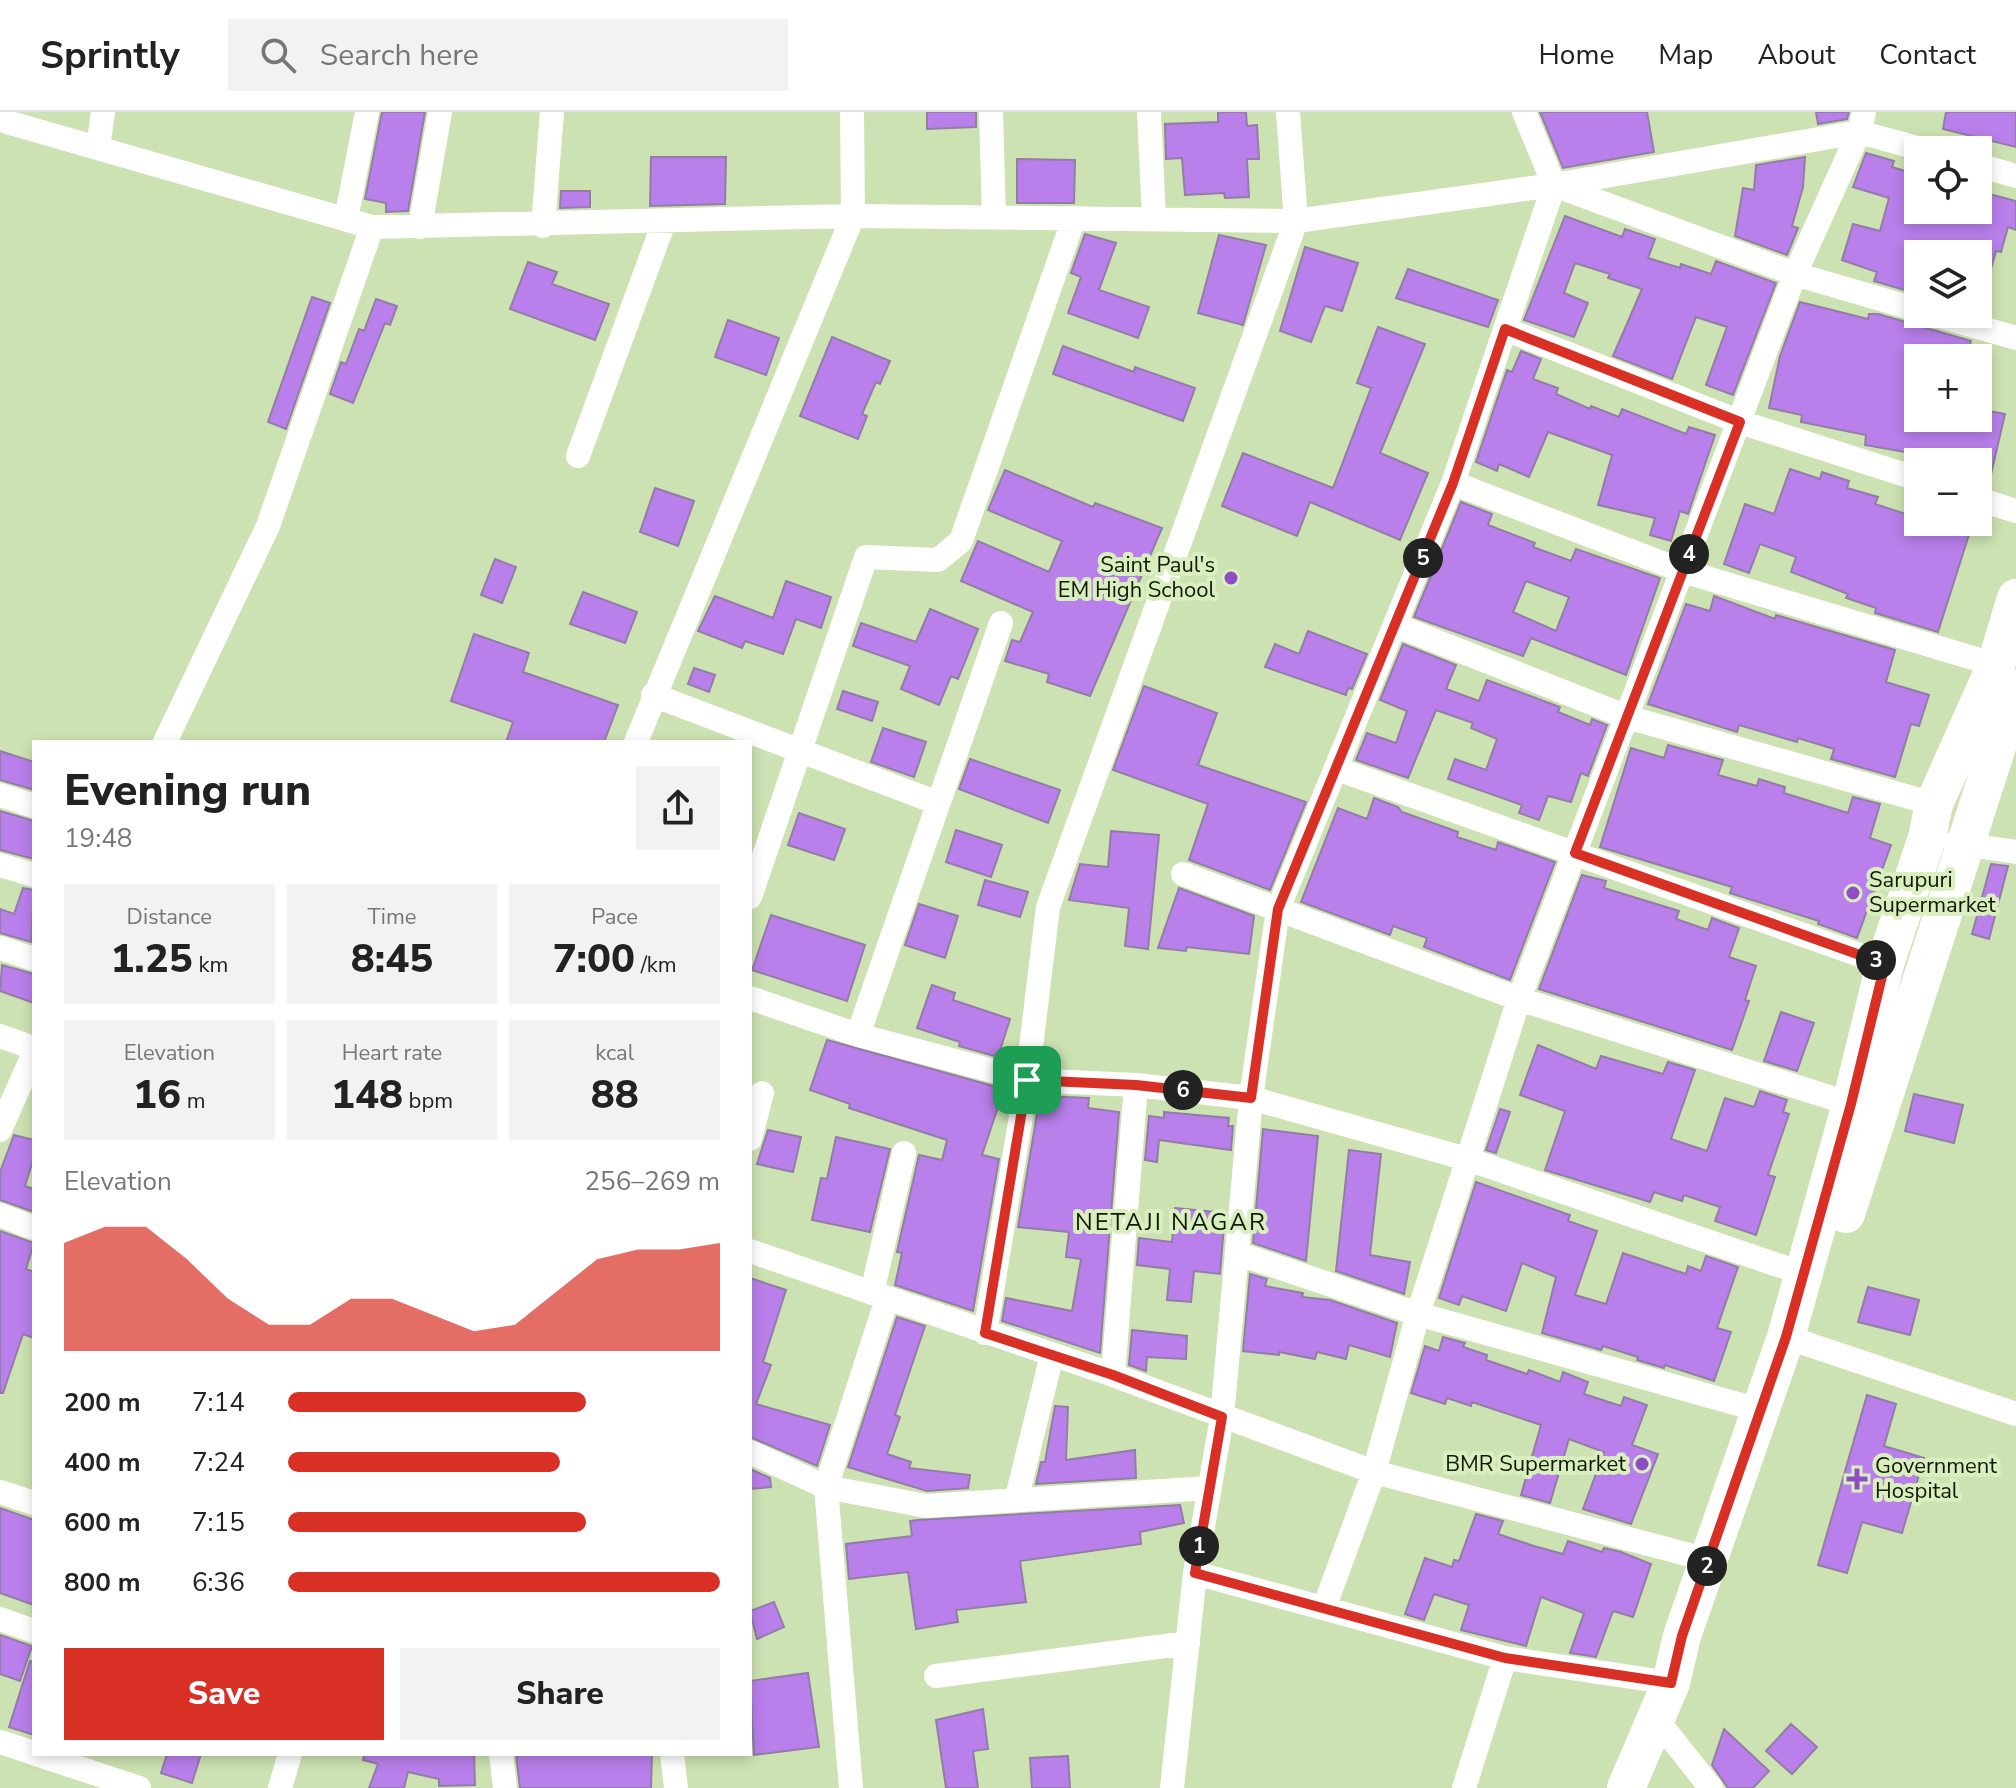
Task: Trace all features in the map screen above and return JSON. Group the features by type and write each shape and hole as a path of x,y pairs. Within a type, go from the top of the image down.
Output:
{"main road":[{"path":"1626,1788 1665,1730 1965,844 2006,676 2016,598"},
{"path":"1655,1788 1671,1683 1682,1636 1759,1410 1795,1340 1804,1274 1851,1104 1885,964 1931,821 2006,676"}],"street":[{"path":"98,148 103,112"},
{"path":"346,219 367,112"},
{"path":"420,227 440,112"},
{"path":"543,226 552,112"},
{"path":"637,740 853,216 852,112"},
{"path":"991,112 994,217"},
{"path":"1149,112 1154,219"},
{"path":"985,1333 1027,1080 1048,907 1296,221 1288,112"},
{"path":"1172,1788 1195,1573 1222,1417 1251,1098 1278,909 1453,483 1554,185 1524,112"},
{"path":"0,120 372,227 543,226 853,216 1296,221 1554,185 1862,122 1904,141"},
{"path":"1324,1608 1374,1472 1418,1314 1519,999 1795,274 1862,122"},
{"path":"1992,169 2016,176"},
{"path":"1554,185 1795,274 1904,306"},
{"path":"752,891 866,557 938,560 961,541 1074,218"},
{"path":"578,456 664,222"},
{"path":"166,740 268,526 372,227"},
{"path":"1981,328 2016,338"},
{"path":"1505,329 1740,422 1904,475"},
{"path":"1453,483 1683,571 2006,676"},
{"path":"1992,503 2016,511"},
{"path":"858,1035 1001,623"},
{"path":"1395,625 1627,717 1931,821 1965,844 2016,852"},
{"path":"653,695 938,803"},
{"path":"1337,769 1885,964"},
{"path":"0,795 32,805"},
{"path":"0,865 32,874"},
{"path":"1183,874 1519,999 1851,1104"},
{"path":"0,948 32,958"},
{"path":"752,999 858,1035 1027,1080 1136,1085 1251,1098 1467,1159 1804,1274"},
{"path":"0,1036 32,1049"},
{"path":"1,1122 32,1054"},
{"path":"1113,1375 1136,1085"},
{"path":"752,1131 762,1093"},
{"path":"851,1788 826,1487 880,1296 904,1153"},
{"path":"0,1215 32,1227"},
{"path":"752,1252 1113,1375 1374,1472 1709,1560"},
{"path":"1239,1254 1418,1314 1759,1410"},
{"path":"1795,1340 2016,1414"},
{"path":"1017,1497 1052,1355"},
{"path":"752,1453 826,1487 926,1506 1017,1497 1209,1488"},
{"path":"0,1492 32,1502"},
{"path":"1195,1573 1505,1658 1671,1683"},
{"path":"0,1619 32,1630"},
{"path":"936,1676 1188,1643"},
{"path":"1464,1788 1505,1658"},
{"path":"1665,1730 1711,1788"},
{"path":"0,1742 32,1753"},
{"path":"41,1756 139,1788"},
{"path":"280,1788 289,1756"},
{"path":"501,1756 505,1788"},
{"path":"672,1756 676,1788"}],"building":[{"path":"382,112 425,112 408,211 386,212 386,203 365,199"},
{"path":"927,112 976,112 976,127 927,129"},
{"path":"1218,112 1246,112 1247,126 1257,125 1259,159 1247,159 1249,197 1225,198 1224,193 1185,195 1182,158 1166,159 1165,124 1218,122"},
{"path":"1540,112 1647,112 1654,152 1563,168"},
{"path":"1816,112 1849,112 1847,119 1818,124"},
{"path":"1946,112 2016,112 2016,147 1992,141 1992,136 1971,136 1943,129"},
{"path":"1866,153 1894,161 1892,167 1904,171 1904,224 1992,224 1992,195 2016,201 2016,230 2008,227 2001,252 1996,251 1992,265 1992,240 1904,240 1904,290 1874,281 1877,272 1842,260 1853,224 1880,231 1889,198 1853,187"},
{"path":"651,157 726,157 725,204 650,206"},
{"path":"1805,157 1803,187 1792,226 1798,228 1787,255 1735,236 1743,188 1754,190 1756,165"},
{"path":"1017,159 1075,160 1074,203 1017,203"},
{"path":"561,191 590,191 590,207 560,208"},
{"path":"1565,216 1622,237 1625,229 1655,239 1648,258 1711,274 1716,261 1776,283 1733,395 1706,385 1727,327 1696,317 1672,379 1613,356 1642,289 1608,278 1610,274 1575,263 1564,293 1588,303 1574,337 1524,320"},
{"path":"1085,234 1116,243 1099,290 1149,307 1138,338 1068,313 1081,277 1071,273"},
{"path":"1219,235 1266,245 1243,325 1198,313"},
{"path":"1305,247 1358,263 1342,311 1325,306 1311,342 1280,331"},
{"path":"528,262 557,272 552,284 609,304 595,340 510,309"},
{"path":"1408,269 1498,300 1488,327 1396,298"},
{"path":"312,297 330,303 286,429 268,422"},
{"path":"376,299 397,306 390,325 385,323 353,403 330,394 341,362 346,364 359,329 364,331"},
{"path":"1800,302 1868,319 1869,314 1878,314 1904,322 1904,328 1926,328 1971,341 1970,344 1904,344 1904,432 1992,432 1992,412 2005,414 1992,470 1992,448 1904,448 1904,452 1865,445 1866,435 1801,422 1802,415 1769,408 1780,356"},
{"path":"728,320 779,338 766,375 715,357"},
{"path":"1378,327 1425,344 1380,453 1428,473 1400,540 1310,502 1297,536 1222,506 1243,453 1333,488 1371,388 1357,383"},
{"path":"832,337 890,361 880,384 876,382 862,414 867,416 858,439 800,416"},
{"path":"1063,346 1134,372 1135,367 1195,388 1183,421 1053,374"},
{"path":"1521,351 1541,359 1533,379 1558,388 1556,394 1590,409 1591,406 1619,417 1622,409 1686,434 1689,427 1715,435 1688,514 1680,511 1671,541 1650,535 1655,518 1598,505 1612,455 1548,432 1529,477 1499,464 1497,471 1476,462 1507,370 1512,372"},
{"path":"1790,469 1820,479 1822,472 1849,481 1847,488 1878,497 1875,504 1904,513 1904,536 1969,536 1938,632 1875,613 1876,608 1846,598 1848,594 1791,572 1796,557 1760,544 1749,573 1724,564 1745,504 1774,514"},
{"path":"1005,470 1093,507 1095,503 1162,528 1090,696 1047,682 1049,674 1005,661 1012,640 1020,642 1033,612 961,581 978,541 1049,572 1062,541 988,510"},
{"path":"655,488 694,501 678,546 640,532"},
{"path":"1461,502 1492,514 1488,525 1535,543 1533,547 1571,561 1576,549 1660,578 1626,675 1531,638 1523,656 1414,617","holes":["1526,581 1569,597 1556,631 1513,612"]},
{"path":"495,559 516,567 502,603 481,595"},
{"path":"786,581 831,597 821,628 796,619 783,654 745,641 742,648 698,631 715,596 773,618"},
{"path":"583,592 637,612 625,643 570,624"},
{"path":"1714,596 1775,619 1776,615 1895,650 1886,682 1929,695 1919,726 1911,724 1895,777 1831,759 1834,749 1798,738 1797,742 1739,725 1737,732 1648,704 1686,604 1710,611"},
{"path":"930,609 978,629 958,679 951,676 939,705 901,689 910,666 853,646 861,623 916,642"},
{"path":"1308,631 1367,654 1352,689 1348,688 1346,695 1265,667 1275,644 1299,654"},
{"path":"474,634 529,653 523,672 618,705 605,740 507,740 513,722 451,701"},
{"path":"1403,644 1456,665 1446,689 1479,701 1487,680 1560,707 1558,712 1590,725 1592,719 1607,725 1588,776 1581,773 1571,802 1548,796 1539,820 1519,813 1522,805 1448,779 1455,759 1486,770 1497,739 1471,728 1473,723 1436,710 1408,778 1356,760 1367,733 1396,743 1407,711 1380,700"},
{"path":"694,668 715,675 709,692 688,684"},
{"path":"1144,686 1217,713 1198,765 1306,802 1270,890 1189,860 1208,804 1113,770"},
{"path":"843,691 878,702 872,721 837,709"},
{"path":"883,728 926,742 914,777 871,762"},
{"path":"1668,745 1723,760 1718,775 1757,786 1759,779 1785,787 1784,793 1848,813 1853,797 1880,804 1870,838 1891,845 1857,938 1818,924 1819,921 1730,893 1732,887 1600,847 1631,748 1664,758"},
{"path":"0,751 32,761 32,789 0,780"},
{"path":"970,759 1060,790 1048,823 959,789"},
{"path":"1374,798 1398,807 1402,812 1458,832 1457,837 1496,850 1498,842 1555,862 1510,980 1424,947 1427,938 1393,926 1390,935 1301,902 1338,808 1367,819"},
{"path":"0,811 32,820 32,858 0,850"},
{"path":"799,813 845,829 834,860 788,845"},
{"path":"956,830 1002,845 991,877 946,862"},
{"path":"1111,831 1159,835 1148,949 1125,946 1129,908 1069,900 1080,864 1108,867"},
{"path":"1991,864 2008,866 1989,939 1972,934"},
{"path":"1582,875 1606,881 1604,888 1679,911 1676,919 1708,930 1712,918 1739,928 1729,957 1756,966 1745,1000 1749,1001 1732,1050 1539,989"},
{"path":"985,880 1028,892 1020,917 978,905"},
{"path":"23,888 32,890 31,942 0,933 0,909 14,914"},
{"path":"1179,888 1254,916 1249,954 1187,947 1186,951 1158,948"},
{"path":"919,904 958,916 945,958 905,945"},
{"path":"771,915 865,945 847,1001 752,970"},
{"path":"2,965 32,973 32,1002 0,991"},
{"path":"932,985 955,993 953,1000 1010,1019 998,1057 959,1046 960,1042 917,1028"},
{"path":"1781,1012 1814,1023 1797,1071 1764,1061"},
{"path":"827,1040 1004,1089 982,1155 999,1159 973,1311 895,1285 902,1253 897,1252 919,1155 942,1160 947,1140 849,1108 850,1104 810,1090"},
{"path":"1538,1045 1596,1069 1601,1056 1663,1074 1668,1062 1695,1070 1671,1139 1707,1151 1725,1098 1754,1107 1760,1091 1787,1100 1783,1112 1789,1114 1768,1175 1775,1177 1756,1235 1715,1221 1720,1207 1684,1195 1682,1201 1654,1192 1650,1202 1545,1170 1565,1111 1520,1095"},
{"path":"1914,1094 1963,1105 1954,1143 1905,1131"},
{"path":"1040,1096 1089,1098 1088,1108 1119,1112 1100,1353 1002,1321 1006,1298 1072,1311 1081,1259 1066,1257 1069,1232 1018,1227"},
{"path":"1500,1109 1510,1112 1496,1153 1486,1150"},
{"path":"1164,1112 1229,1118 1228,1126 1233,1126 1231,1150 1159,1140 1157,1162 1145,1160 1149,1116 1164,1118"},
{"path":"1263,1129 1318,1136 1306,1261 1253,1243"},
{"path":"768,1130 801,1137 793,1172 757,1164"},
{"path":"14,1135 32,1140 32,1163 25,1186 32,1188 32,1211 0,1200 0,1172"},
{"path":"836,1137 890,1149 870,1232 812,1220 821,1178 827,1179"},
{"path":"1349,1150 1381,1154 1370,1255 1410,1262 1404,1294 1336,1271"},
{"path":"1476,1182 1570,1215 1568,1221 1597,1231 1575,1295 1606,1304 1623,1253 1686,1274 1688,1266 1701,1271 1706,1256 1738,1267 1717,1328 1731,1332 1714,1381 1665,1365 1664,1368 1637,1360 1638,1357 1603,1346 1601,1350 1542,1333 1556,1277 1522,1263 1506,1311 1462,1296 1459,1305 1439,1298"},
{"path":"1175,1208 1225,1213 1220,1274 1194,1271 1191,1302 1167,1300 1170,1269 1137,1265 1139,1238 1172,1242"},
{"path":"0,1231 32,1242 26,1269 32,1271 32,1337 23,1334 3,1393 0,1393"},
{"path":"1250,1274 1267,1279 1265,1286 1303,1293 1302,1297 1330,1300 1397,1323 1390,1357 1349,1345 1346,1359 1317,1352 1315,1359 1279,1352 1279,1355 1243,1351"},
{"path":"752,1279 786,1290 763,1362 771,1365 756,1404 830,1425 817,1466 752,1438"},
{"path":"1868,1287 1919,1300 1910,1335 1858,1322"},
{"path":"897,1317 925,1326 895,1415 900,1417 887,1454 911,1462 909,1468 970,1475 968,1488 927,1491 848,1467"},
{"path":"1132,1330 1187,1336 1186,1359 1147,1357 1146,1371 1129,1365"},
{"path":"1443,1337 1465,1343 1463,1347 1487,1355 1486,1360 1527,1374 1529,1370 1560,1382 1563,1372 1588,1382 1584,1394 1621,1406 1624,1397 1647,1405 1632,1445 1658,1454 1631,1524 1583,1509 1604,1452 1569,1439 1550,1503 1521,1495 1541,1425 1472,1402 1471,1406 1447,1398 1445,1404 1411,1393 1425,1346 1439,1351"},
{"path":"1867,1395 1896,1404 1884,1446 1924,1458 1902,1533 1862,1522 1847,1573 1818,1565"},
{"path":"1055,1406 1068,1407 1066,1460 1135,1450 1136,1478 1036,1484 1041,1462 1045,1462"},
{"path":"752,1470 770,1478 771,1487 752,1489"},
{"path":"1180,1505 1184,1523 1140,1532 1141,1544 1020,1561 1026,1602 956,1610 958,1622 916,1629 908,1572 849,1579 846,1544 912,1536 910,1521"},
{"path":"0,1508 32,1519 32,1604 0,1593"},
{"path":"1476,1514 1503,1521 1498,1534 1534,1546 1563,1554 1568,1541 1602,1552 1604,1548 1621,1552 1651,1564 1633,1617 1613,1611 1596,1657 1570,1653 1584,1613 1541,1597 1526,1646 1461,1630 1469,1605 1434,1594 1424,1620 1405,1614 1425,1558 1452,1567 1454,1560 1459,1561"},
{"path":"774,1602 784,1627 757,1639 752,1610"},
{"path":"0,1635 32,1646 20,1681 0,1674"},
{"path":"30,1661 32,1662 32,1734 9,1727"},
{"path":"808,1673 819,1747 754,1755 752,1681"},
{"path":"983,1709 988,1749 973,1751 978,1788 946,1788 936,1720"},
{"path":"1791,1724 1817,1747 1792,1774 1766,1751"},
{"path":"1724,1729 1769,1771 1753,1788 1728,1788 1712,1765"},
{"path":"166,1756 200,1756 192,1783 161,1773"},
{"path":"364,1756 474,1756 475,1785 439,1786 439,1779 408,1772 404,1788 369,1788 378,1764 363,1760"},
{"path":"516,1756 652,1756 651,1788 520,1788"},
{"path":"1068,1756 1070,1788 1032,1788 1030,1758"}],"place":[{"name":"Saint Paul's EM High School","path":"1231,578"},
{"name":"Sarupuri Supermarket","path":"1853,893"},
{"name":"BMR Supermarket","path":"1642,1464"},
{"name":"Government Hospital","path":"1857,1479"}],"district":[{"name":"NETAJI NAGAR","path":"1171,1222"}],"route":[{"path":"1505,329 1740,422 1575,853 1885,964 1851,1104 1786,1337 1682,1636 1671,1683 1505,1658 1195,1573 1222,1417 1113,1375 985,1333 1027,1080 1136,1085 1251,1098 1278,909 1453,483 1505,329"}]}
